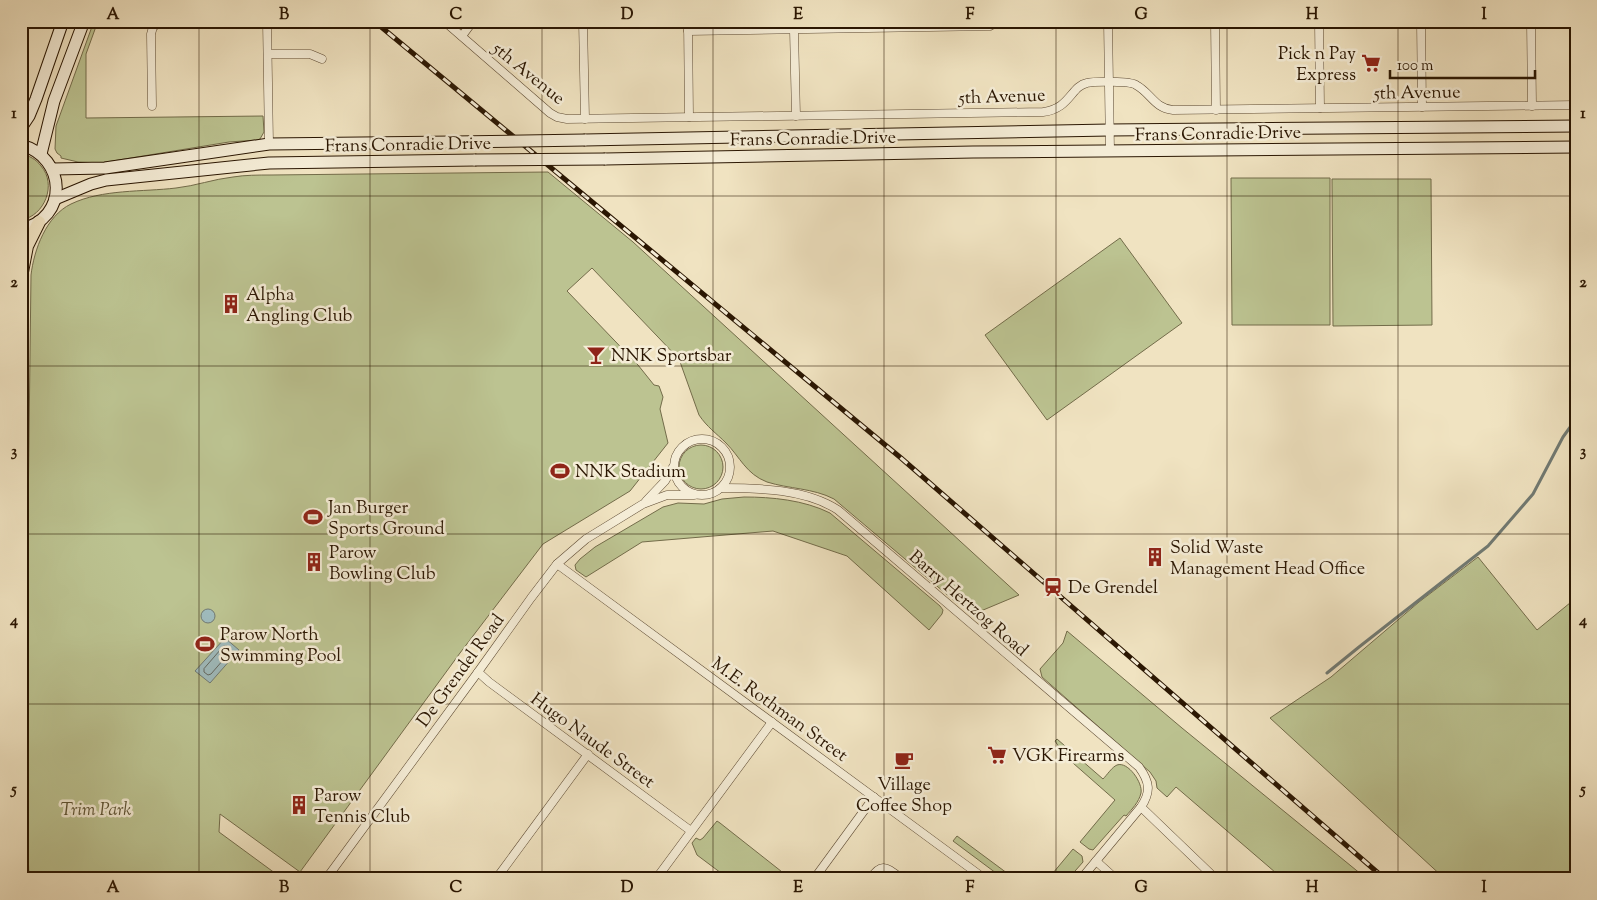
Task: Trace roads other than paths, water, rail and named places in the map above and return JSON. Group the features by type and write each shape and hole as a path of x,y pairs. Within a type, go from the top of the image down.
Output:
{"main road":[{"path":"21,128 36,100 63,21"},
{"path":"41,154 54,101 84,21"},
{"name":"Frans Conradie Drive","path":"52,169 105,168 269,144 1109,130 1576,126"},
{"path":"21,146 31,148 41,154 52,169 57,186 55,199 49,212 39,222 27,246 22,272 21,332"},
{"name":"Frans Conradie Drive","path":"55,199 106,180 269,163 973,152 1576,147"},
{"path":"21,229 39,222"}],"street":[{"path":"152,106 151,34 153,27 160,22 228,21"},
{"path":"267,21 269,144"},
{"name":"5th Avenue","path":"444,21 550,113 562,118 1043,112 1062,106 1083,84 1131,82 1136,84 1161,108 1166,110 1576,105"},
{"path":"462,36 473,21"},
{"path":"583,21 585,119"},
{"path":"688,21 689,117"},
{"path":"688,30 990,26 1000,21"},
{"path":"1108,21 1110,151"},
{"path":"1214,21 1216,110"},
{"path":"1319,21 1320,108"},
{"path":"1422,21 1422,107"},
{"path":"1531,21 1532,106"},
{"path":"794,30 796,116"},
{"path":"268,54 310,54 322,59"},
{"path":"698,438 715,441 722,447 730,463 730,472 722,488 714,493 694,495 686,491 679,484 673,467 674,459 682,446 698,438"},
{"name":"De Grendel Road","path":"643,504 665,481 673,467"},
{"name":"Barry Hertzog Road","path":"722,488 766,489 813,498 830,504 845,514 1139,767 1146,777 1148,788 1146,798 1141,807"},
{"name":"De Grendel Road","path":"326,879 557,564 586,539 643,504 667,495 694,495"},
{"name":"M.E. Rothman Street","path":"557,564 985,879"},
{"name":"Hugo Naude Street","path":"478,672 691,831"},
{"path":"656,879 772,722"},
{"path":"496,879 588,754"},
{"path":"814,879 874,797"},
{"path":"1081,879 1141,807 1216,879"},
{"path":"1096,861 1116,879"},
{"path":"870,879 876,870 882,868 888,869 902,879"}],"water":[{"path":"208,609 213,611 215,616 213,621 208,623 203,621 201,616 203,611"},
{"path":"225,638 239,650 210,683 195,671"}],"waterway":[{"path":"1327,673 1488,546 1533,494 1563,437 1576,419"}],"railway":[{"path":"374,21 901,458 1385,879"}],"place":[{"name":"Pick n Pay Express","path":"1371,63"},
{"name":"Alpha Angling Club","path":"231,304"},
{"name":"NNK Sportsbar","path":"596,355"},
{"name":"NNK Stadium","path":"560,471"},
{"name":"Jan Burger Sports Ground","path":"313,517"},
{"name":"Solid Waste Management Head Office","path":"1155,557"},
{"name":"Parow Bowling Club","path":"314,562"},
{"name":"De Grendel","path":"1053,587"},
{"name":"Parow North Swimming Pool","path":"205,644"},
{"name":"VGK Firearms","path":"997,755"},
{"name":"Village Coffee Shop","path":"904,760"},
{"name":"Parow Tennis Club","path":"299,805"}],"park label":[{"name":"Trim Park","path":"96,809"}]}
